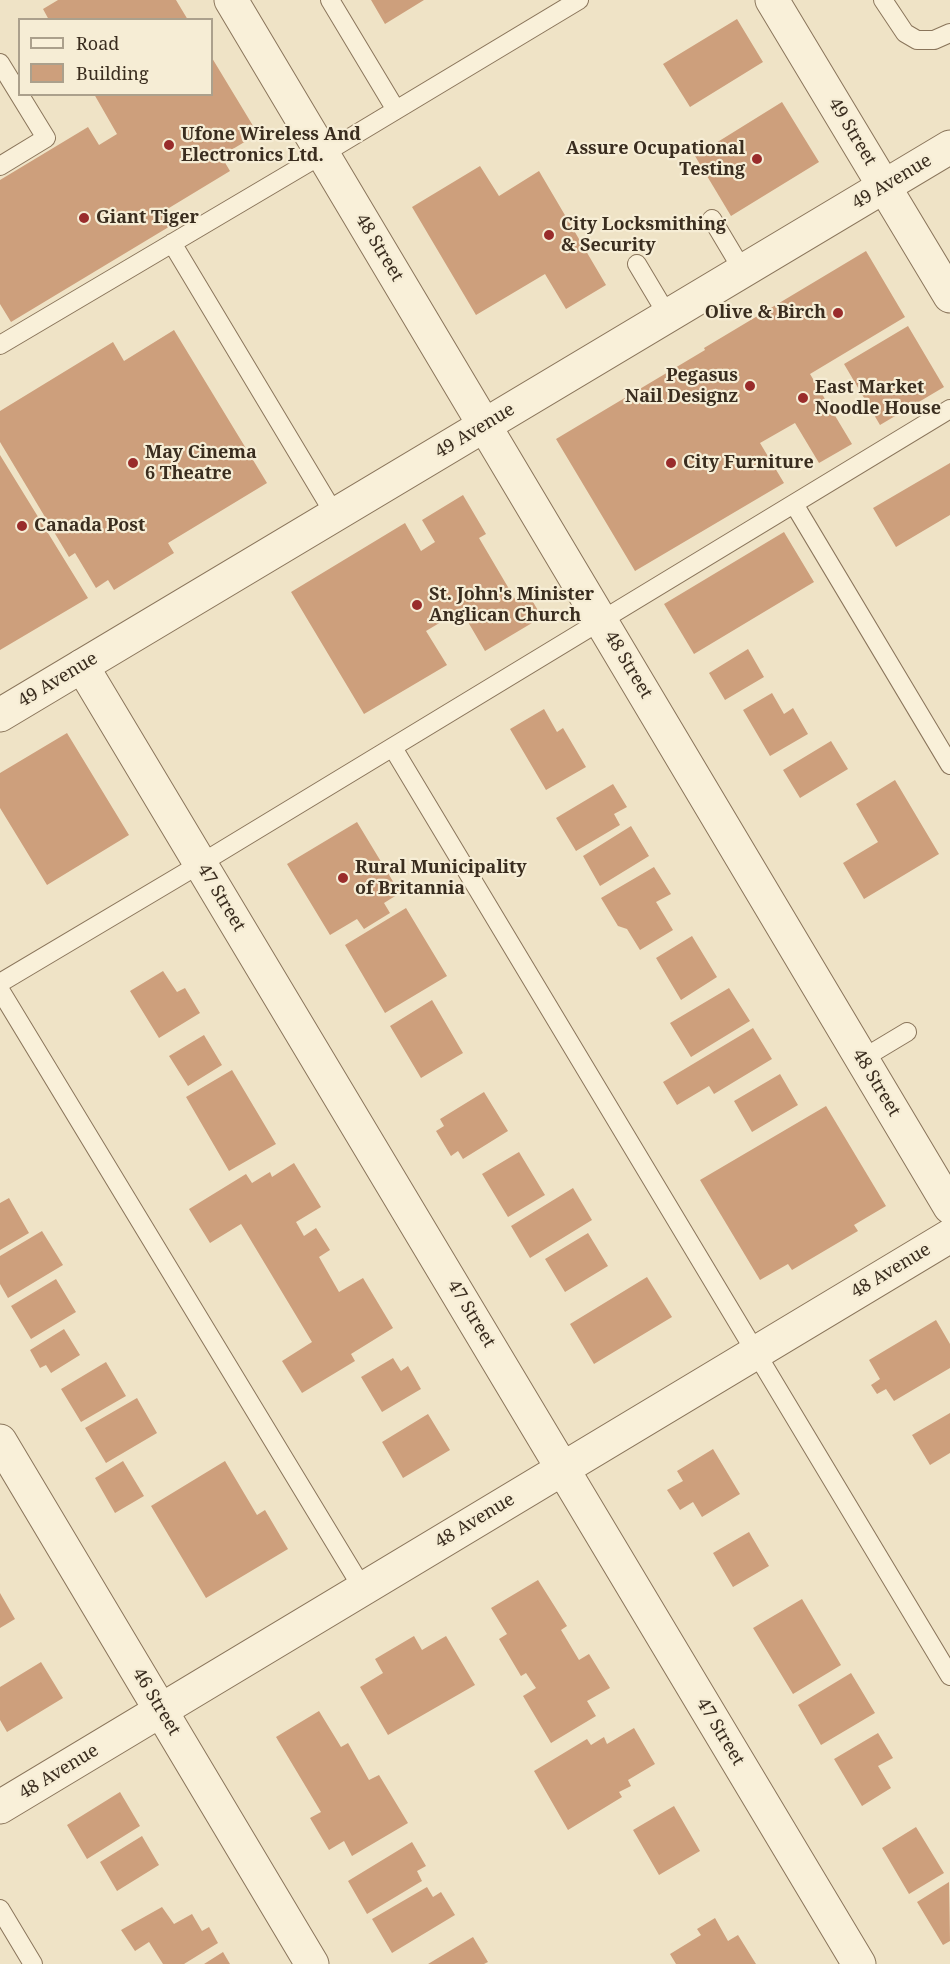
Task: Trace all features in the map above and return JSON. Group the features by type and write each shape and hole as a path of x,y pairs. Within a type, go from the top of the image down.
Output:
{"street":[{"name":"48 Street","path":"231,0 950,1207"},
{"name":"49 Street","path":"772,0 950,296"},
{"name":"49 Avenue","path":"0,715 950,147"},
{"name":"47 Street","path":"82,666 859,1964"},
{"name":"48 Avenue","path":"0,1807 950,1236"},
{"name":"46 Street","path":"0,1441 312,1964"}],"lane":[{"path":"330,0 396,110"},
{"path":"0,345 579,0"},
{"path":"884,0 905,33 917,40 934,40 950,33"},
{"path":"0,63 18,92"},
{"path":"0,166 46,138 20,96"},
{"path":"712,219 743,271"},
{"path":"172,243 335,515"},
{"path":"637,264 668,316"},
{"path":"0,983 393,748 950,409"},
{"path":"794,504 950,765"},
{"path":"393,748 950,1676"},
{"path":"0,990 363,1589"},
{"path":"862,1059 907,1032"},
{"path":"0,1908 33,1964"}],"building":[{"path":"58,0 176,0 187,18 48,18 43,9"},
{"path":"371,0 424,0 385,24"},
{"path":"737,19 763,62 690,107 663,64"},
{"name":"Giant Tiger","path":"213,60 258,134 221,156 230,171 164,211 172,225 11,322 0,304 0,180 88,127 99,145 117,134 95,96 213,96"},
{"name":"Assure Ocupational Testing","path":"782,102 819,162 731,216 695,156"},
{"path":"480,166 499,196 539,171 606,285 566,309 545,274 476,315 412,207"},
{"path":"866,251 905,317 810,374 852,444 819,463 795,423 760,443 784,483 635,571 556,439"},
{"path":"908,326 944,387 880,425 844,364"},
{"name":"May Cinema 6 Theatre","path":"174,330 267,483 168,543 174,553 114,590 108,580 96,588 75,553 69,557 0,442 0,411 113,342 124,361"},
{"name":"Canada Post","path":"0,455 88,598 0,650"},
{"path":"950,463 950,515 896,547 873,508"},
{"name":"St. John's Minister Anglican Church","path":"463,495 486,534 479,538 515,599 527,592 542,617 485,651 461,610 426,631 447,665 364,714 291,592 405,523 421,551 435,542 422,520"},
{"path":"784,532 814,582 694,654 664,604"},
{"path":"748,649 764,677 725,700 709,673"},
{"path":"772,693 784,714 793,708 808,734 770,756 743,710"},
{"path":"544,709 557,732 563,728 586,767 546,790 510,729"},
{"path":"67,733 129,835 47,885 0,808 0,773"},
{"path":"831,741 848,769 800,798 783,770"},
{"path":"895,780 939,854 864,899 843,863 878,842 856,804"},
{"path":"613,784 627,807 614,814 620,825 576,851 556,818"},
{"name":"Rural Municipality of Britannia","path":"357,822 400,893 384,903 390,913 364,929 357,919 330,935 287,864"},
{"path":"631,826 649,856 600,886 583,856"},
{"path":"654,867 671,894 656,902 673,930 640,950 627,929 618,926 601,898"},
{"path":"406,908 447,976 385,1013 345,945"},
{"path":"692,936 717,977 681,1000 656,958"},
{"path":"163,971 177,992 185,988 200,1013 159,1038 130,991"},
{"path":"729,988 750,1021 691,1057 670,1023"},
{"path":"432,1000 463,1053 421,1078 390,1026"},
{"path":"753,1028 772,1059 714,1094 709,1086 677,1105 663,1082"},
{"path":"204,1035 222,1065 188,1086 169,1056"},
{"path":"232,1070 276,1144 229,1171 186,1097"},
{"path":"780,1074 798,1105 752,1132 734,1101"},
{"path":"484,1092 508,1131 463,1159 458,1151 451,1156 436,1131 444,1126 440,1119"},
{"path":"826,1106 886,1206 854,1225 858,1231 792,1270 788,1264 760,1280 700,1180"},
{"path":"519,1152 545,1195 508,1217 482,1174"},
{"path":"294,1163 321,1207 296,1222 304,1236 316,1228 330,1250 319,1257 339,1292 363,1278 393,1328 351,1354 355,1361 302,1393 282,1361 312,1342 241,1224 210,1243 189,1209 246,1174 252,1183 270,1172 272,1177"},
{"path":"573,1188 592,1220 530,1258 511,1226"},
{"path":"9,1198 29,1233 0,1250 0,1203"},
{"path":"42,1231 63,1265 8,1298 0,1284 0,1256"},
{"path":"588,1233 608,1266 565,1292 545,1259"},
{"path":"647,1277 672,1317 594,1364 570,1324"},
{"path":"56,1279 76,1312 31,1339 11,1306"},
{"path":"936,1320 950,1344 950,1368 894,1401 886,1389 877,1394 871,1385 880,1379 869,1360"},
{"path":"64,1329 80,1355 51,1373 46,1365 40,1368 30,1350"},
{"path":"393,1358 401,1371 408,1366 421,1389 382,1412 361,1377"},
{"path":"106,1362 126,1396 81,1422 61,1389"},
{"path":"137,1398 157,1433 106,1463 85,1428"},
{"path":"950,1413 950,1453 930,1465 912,1435"},
{"path":"428,1414 450,1450 403,1478 382,1442"},
{"path":"713,1449 740,1494 702,1517 693,1502 680,1510 667,1490 683,1481 677,1471"},
{"path":"123,1461 144,1496 115,1513 95,1478"},
{"path":"225,1461 257,1515 265,1510 288,1549 206,1598 151,1506"},
{"path":"749,1532 769,1566 733,1587 713,1553"},
{"path":"538,1580 567,1626 561,1630 579,1660 589,1654 610,1688 587,1701 596,1716 551,1743 523,1696 536,1688 526,1673 521,1676 499,1639 507,1634 491,1608"},
{"path":"0,1593 15,1619 0,1628"},
{"path":"802,1599 841,1665 793,1694 753,1628"},
{"path":"414,1636 422,1650 446,1636 475,1685 388,1735 360,1687 383,1673 375,1659"},
{"path":"41,1662 63,1698 7,1732 0,1720 0,1687"},
{"path":"851,1673 875,1713 821,1745 798,1705"},
{"path":"319,1711 341,1747 348,1743 369,1780 379,1775 408,1823 352,1856 344,1841 329,1850 310,1818 321,1812 276,1737"},
{"path":"634,1728 655,1764 628,1780 631,1786 619,1792 622,1797 568,1830 534,1771 587,1739 591,1745 604,1737 607,1744"},
{"path":"878,1733 893,1758 878,1766 891,1788 862,1806 834,1759"},
{"path":"120,1792 140,1826 87,1859 67,1825"},
{"path":"674,1806 700,1851 659,1875 633,1830"},
{"path":"916,1827 944,1873 909,1894 882,1848"},
{"path":"142,1836 159,1865 117,1891 100,1862"},
{"path":"412,1842 426,1866 417,1871 422,1881 367,1914 348,1881"},
{"path":"949,1882 950,1941 943,1945 917,1902"},
{"path":"427,1887 433,1897 441,1892 455,1915 392,1953 372,1919"},
{"path":"162,1907 174,1924 192,1914 202,1931 209,1927 218,1943 184,1964 163,1964 149,1942 135,1951 121,1930"},
{"path":"715,1918 728,1941 738,1935 756,1964 676,1964 670,1954 701,1935 697,1929"},
{"path":"473,1937 488,1962 484,1964 428,1964"},
{"path":"223,1952 230,1964 204,1964"}],"place":[{"name":"Ufone Wireless And Electronics Ltd.","path":"169,145"},
{"name":"Assure Ocupational Testing","path":"757,159"},
{"name":"Giant Tiger","path":"84,218"},
{"name":"City Locksmithing & Security","path":"549,235"},
{"name":"Olive & Birch","path":"838,313"},
{"name":"Pegasus Nail Designz","path":"750,386"},
{"name":"East Market Noodle House","path":"803,398"},
{"name":"May Cinema 6 Theatre","path":"133,463"},
{"name":"City Furniture","path":"671,463"},
{"name":"Canada Post","path":"22,526"},
{"name":"St. John's Minister Anglican Church","path":"417,605"},
{"name":"Rural Municipality of Britannia","path":"343,878"}]}
